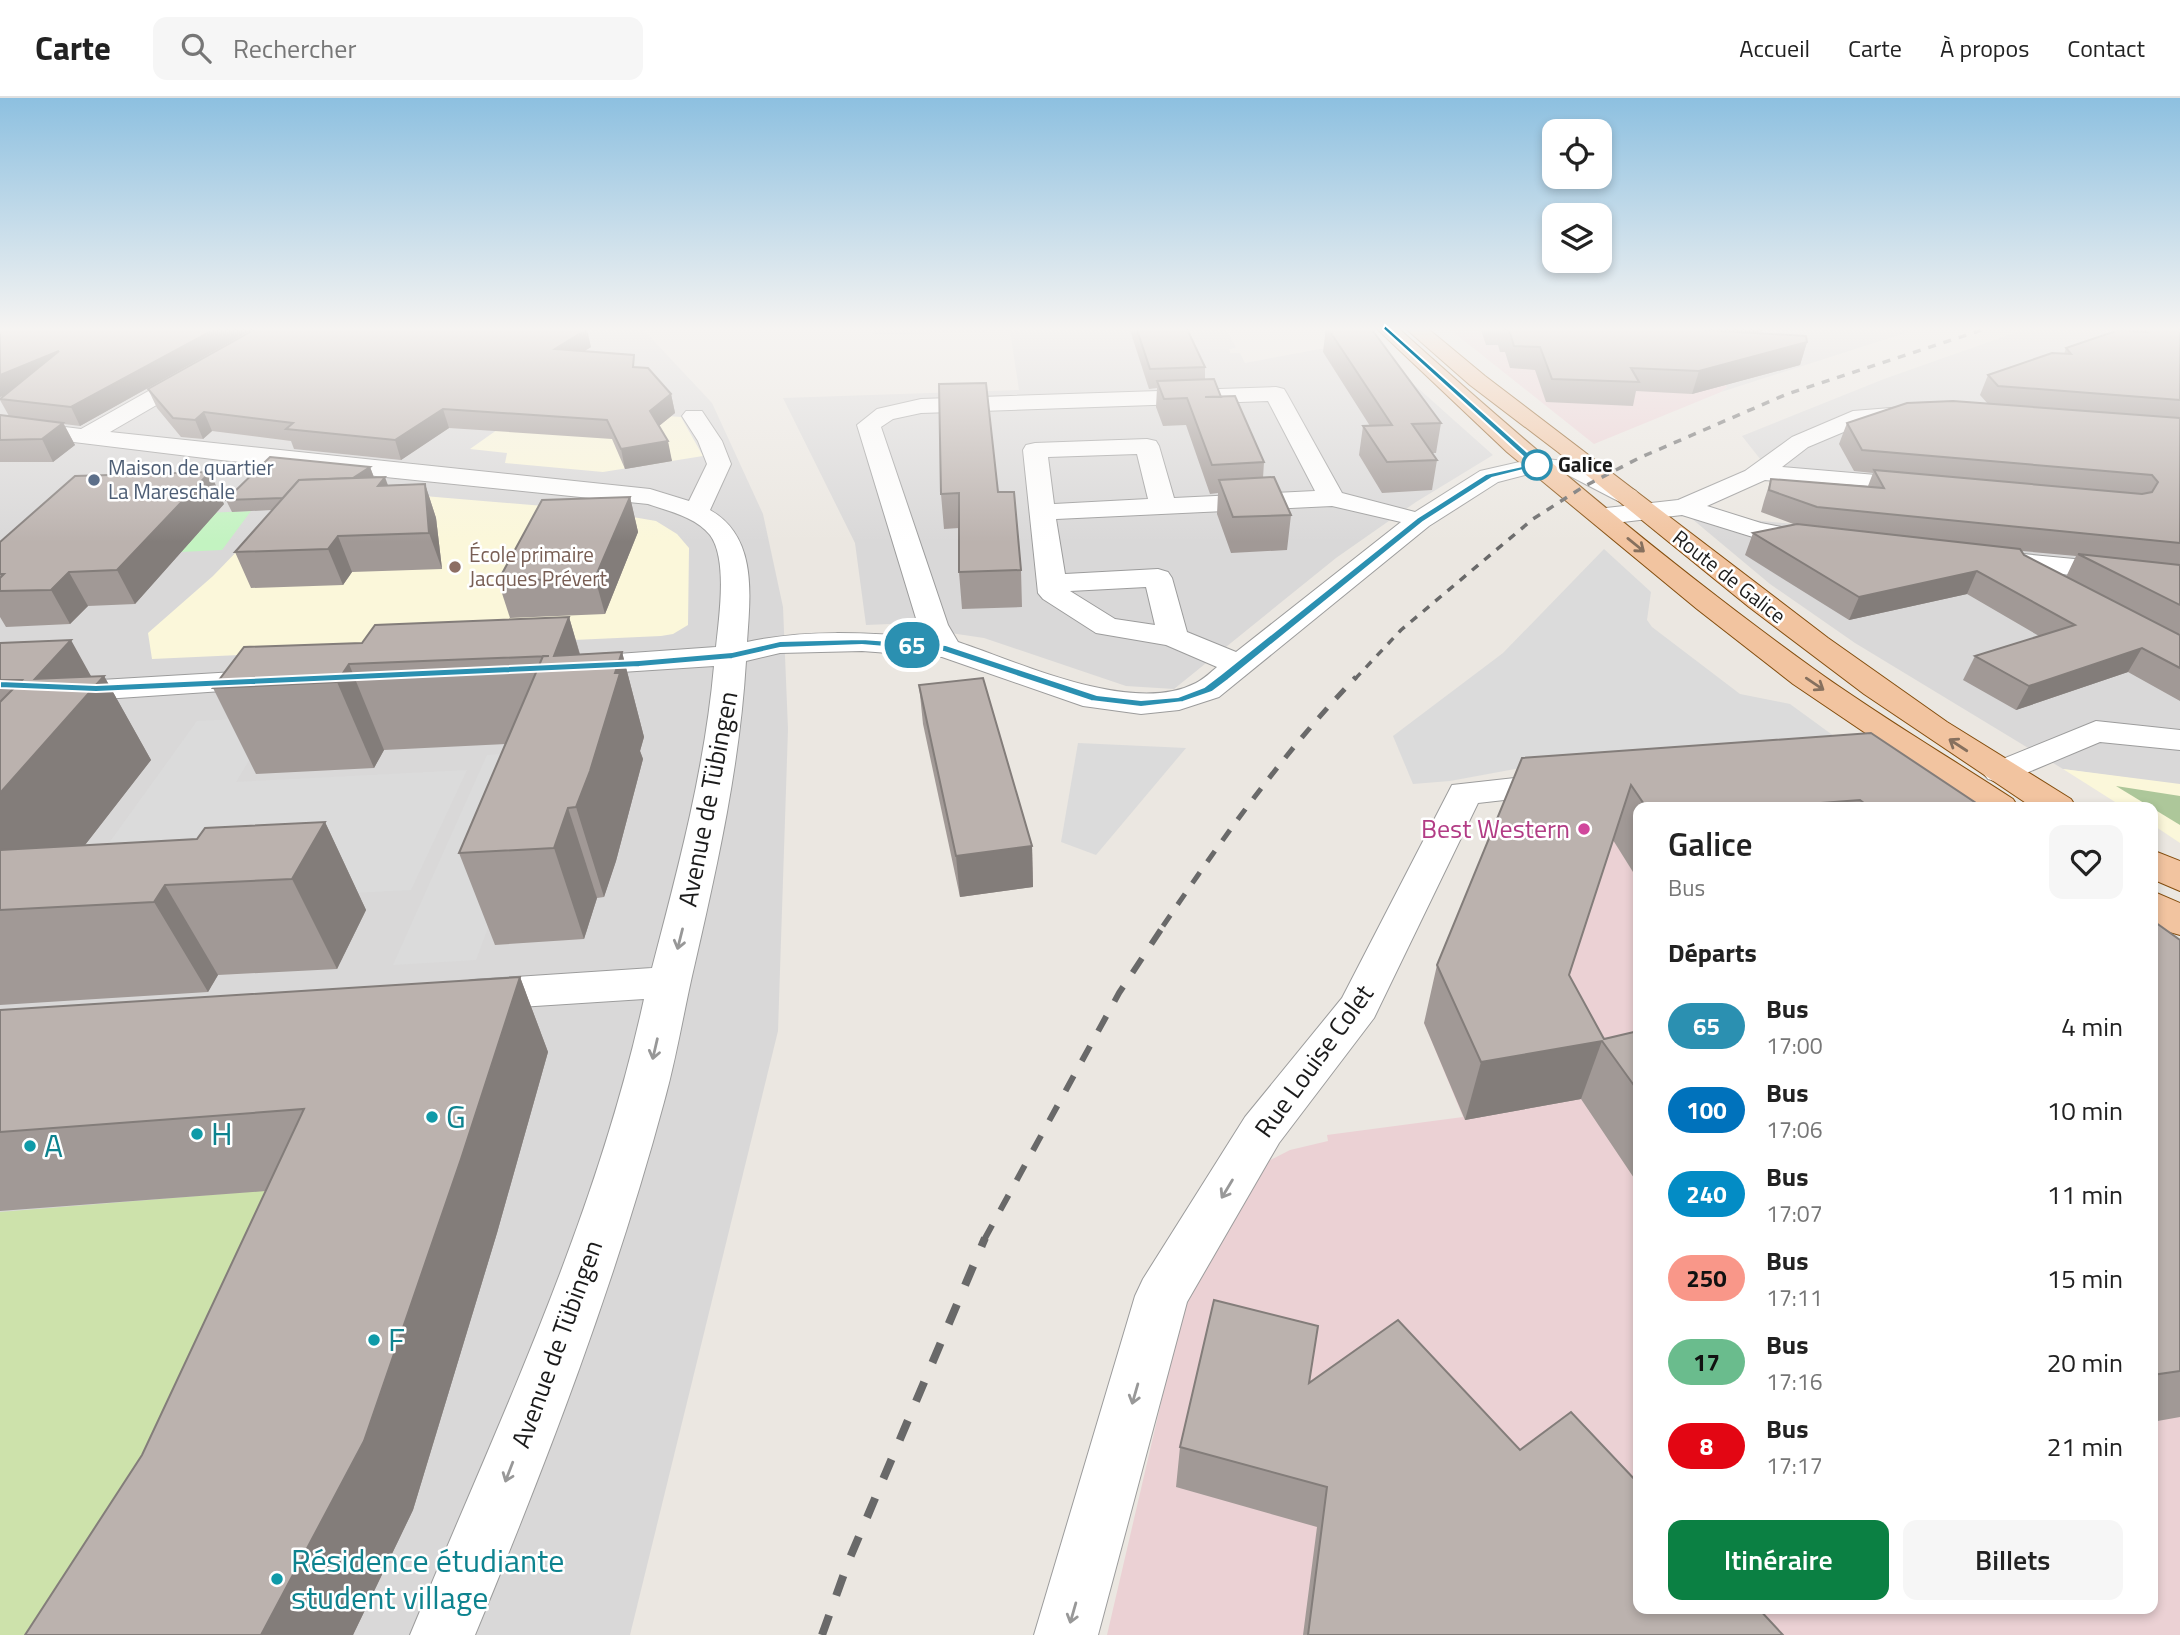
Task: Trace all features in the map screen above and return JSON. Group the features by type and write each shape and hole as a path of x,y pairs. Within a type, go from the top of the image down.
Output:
{"main road":[{"name":"Route de Galice","path":"1464,399 1537,465 1804,677 1992,802"},
{"name":"Route de Galice","path":"1501,399 1534,421 1882,695 2050,802"},
{"path":"2158,865 2180,878"},
{"path":"2158,908 2180,921"}],"street":[{"path":"86,436 151,399"},
{"path":"946,649 933,625 869,425 885,414 921,406 1136,399"},
{"path":"1279,399 1332,498"},
{"path":"1683,507 1758,472 1800,442 1861,416 1894,412 1945,412"},
{"path":"694,416 710,441 719,464 696,513"},
{"name":"Avenue de Tübingen","path":"0,426 631,494 660,500 696,513 722,532 731,552 734,578 730,687 705,838 654,1054 625,1153 570,1315 442,1635"},
{"path":"1163,506 1147,446 1035,450 1053,593 1107,627 1173,638 1240,666"},
{"path":"546,667 732,655 780,644 862,642 946,649 1095,699 1141,704 1179,700 1208,690 1420,520 1489,476 1537,465 1574,468 1637,503 1683,507 1756,530 1842,544"},
{"path":"1758,472 1952,489"},
{"path":"1042,512 1332,498 1404,516"},
{"path":"1601,517 1637,503"},
{"path":"1965,556 2180,578"},
{"path":"2006,561 2068,593"},
{"path":"1052,583 1158,578 1173,638"},
{"path":"0,696 300,678"},
{"path":"0,684 96,689"},
{"path":"2000,772 2096,732 2180,740"},
{"path":"1859,756 1913,751"},
{"name":"Rue Louise Colet","path":"1066,1635 1163,1296 1262,1130 1359,1007 1465,793 1601,780"},
{"path":"440,998 669,982"}],"shaded area":[{"path":"0,399 708,399 763,514 783,607 788,729 778,1031 630,1635 0,1635"},
{"path":"783,399 1430,399 1493,455 1416,502 1336,558 1174,689 1126,686 984,638 890,624 866,625 855,543"},
{"path":"1537,399 1705,399 1594,444"},
{"path":"1835,399 2180,399 2180,785 2063,769 1855,643 1770,584 1685,513 1813,526 1742,436"},
{"path":"531,406 681,417 703,456 603,472 505,463 507,453 470,449"},
{"name":"École primaire Jacques Prévert","path":"317,487 592,510 656,521 677,534 689,548 688,625 673,634 661,636 152,659 148,633 213,576 274,513"},
{"path":"1604,549 1651,592 1647,620 1652,627 1740,694 1790,704 1849,747 1575,758 1450,781 1413,784 1393,736 1503,653"},
{"path":"275,717 236,782 467,770 411,890 62,908 197,721"},
{"path":"1078,743 1186,748 1096,855 1061,842"},
{"path":"553,751 476,960 393,965 487,755"},
{"path":"2063,769 2180,784 2180,843 2158,828 2158,802 2115,802"},
{"path":"1633,812 1633,1614 2158,1614 2158,939 2180,954 2180,1635 1107,1635 1191,1274 1259,1166 1290,1150 1328,1141 1327,1135 1463,1117 1424,1023"}],"green space":[{"path":"251,511 222,550 118,555 44,520"},
{"path":"2116,786 2180,796 2180,825 2158,812 2158,802 2142,802"},
{"path":"283,1189 141,1635 0,1635 0,1212"}],"building":[{"path":"0,399 86,399 71,407"},
{"path":"156,399 665,399 650,411 668,441 621,449 607,420 443,409 395,440 286,429 293,423 204,412 195,420 173,418"},
{"path":"939,399 988,399 998,492 1014,492 1021,570 959,572 959,493 941,494"},
{"path":"1187,399 1236,399 1264,462 1212,465"},
{"path":"1375,399 1423,399 1441,423 1412,424 1437,460 1387,462 1363,426 1392,425"},
{"path":"1953,401 2180,418 2180,543 1817,507 1769,490 1771,479 1884,488 1874,470 2142,494 2152,492 2158,482 2152,475 1862,450 1847,423 1907,403"},
{"path":"0,415 63,423 42,439 0,440"},
{"path":"270,457 370,467 353,478 299,480 283,498 226,500"},
{"path":"210,472 117,570 69,572 51,590 0,591 0,578 4,574 0,574 0,542 75,476"},
{"path":"385,477 378,486 425,484 429,533 338,536 328,549 235,552 299,480"},
{"path":"1274,477 1291,515 1233,517 1219,480"},
{"path":"630,497 595,578 498,581 542,500"},
{"path":"1797,524 2020,549 2024,555 2180,635 2180,668 2142,648 2029,686 1975,656 2075,625 1977,571 1859,597 1753,533"},
{"path":"2078,554 2180,565 2180,605"},
{"path":"569,617 554,656 622,652 615,673 620,673 590,771 576,807 568,808 554,848 459,853 543,656 349,664 337,682 213,688 244,647 362,643 375,625"},
{"path":"71,640 35,679 104,676 0,793 0,702 22,680 0,680 0,643"},
{"path":"983,678 1032,846 956,856 919,685"},
{"path":"1871,733 1974,802 1643,802 1631,785 1569,975 1604,1039 1633,1032 1633,1084 1602,1041 1481,1062 1437,965 1522,758"},
{"path":"325,822 292,879 165,885 154,902 0,910 0,850 197,839 205,828"},
{"path":"2158,924 2180,940 2180,1371 2158,1374"},
{"path":"520,977 364,1441 261,1635 25,1635 142,1455 304,1109 0,1132 0,1010"},
{"path":"1214,1300 1318,1326 1309,1383 1398,1320 1520,1450 1571,1412 1633,1478 1633,1614 1764,1614 1783,1635 1308,1635 1327,1487 1180,1447"}],"railway":[{"path":"1355,679 1401,630 1533,519 1583,487 1639,458 1776,399"},
{"path":"1163,926 1254,797 1303,736 1356,677"},
{"path":"985,1239 1119,993 1164,925"},
{"path":"822,1635 849,1560 985,1239"}],"bus line":[{"name":"65","path":"0,684 96,689 639,663 732,655 780,644 862,642 946,649 999,664 1095,699 1141,704 1179,700 1208,690 1420,520 1489,476 1537,465 1462,399"}],"place":[{"name":"Galice","path":"1537,465"},
{"name":"Maison de quartier La Mareschale","path":"94,480"},
{"name":"École primaire Jacques Prévert","path":"455,567"},
{"name":"Best Western","path":"1584,829"},
{"name":"G","path":"432,1117"},
{"name":"H","path":"197,1134"},
{"name":"A","path":"30,1146"},
{"name":"F","path":"374,1340"},
{"name":"Résidence étudiante student village","path":"277,1579"}]}
